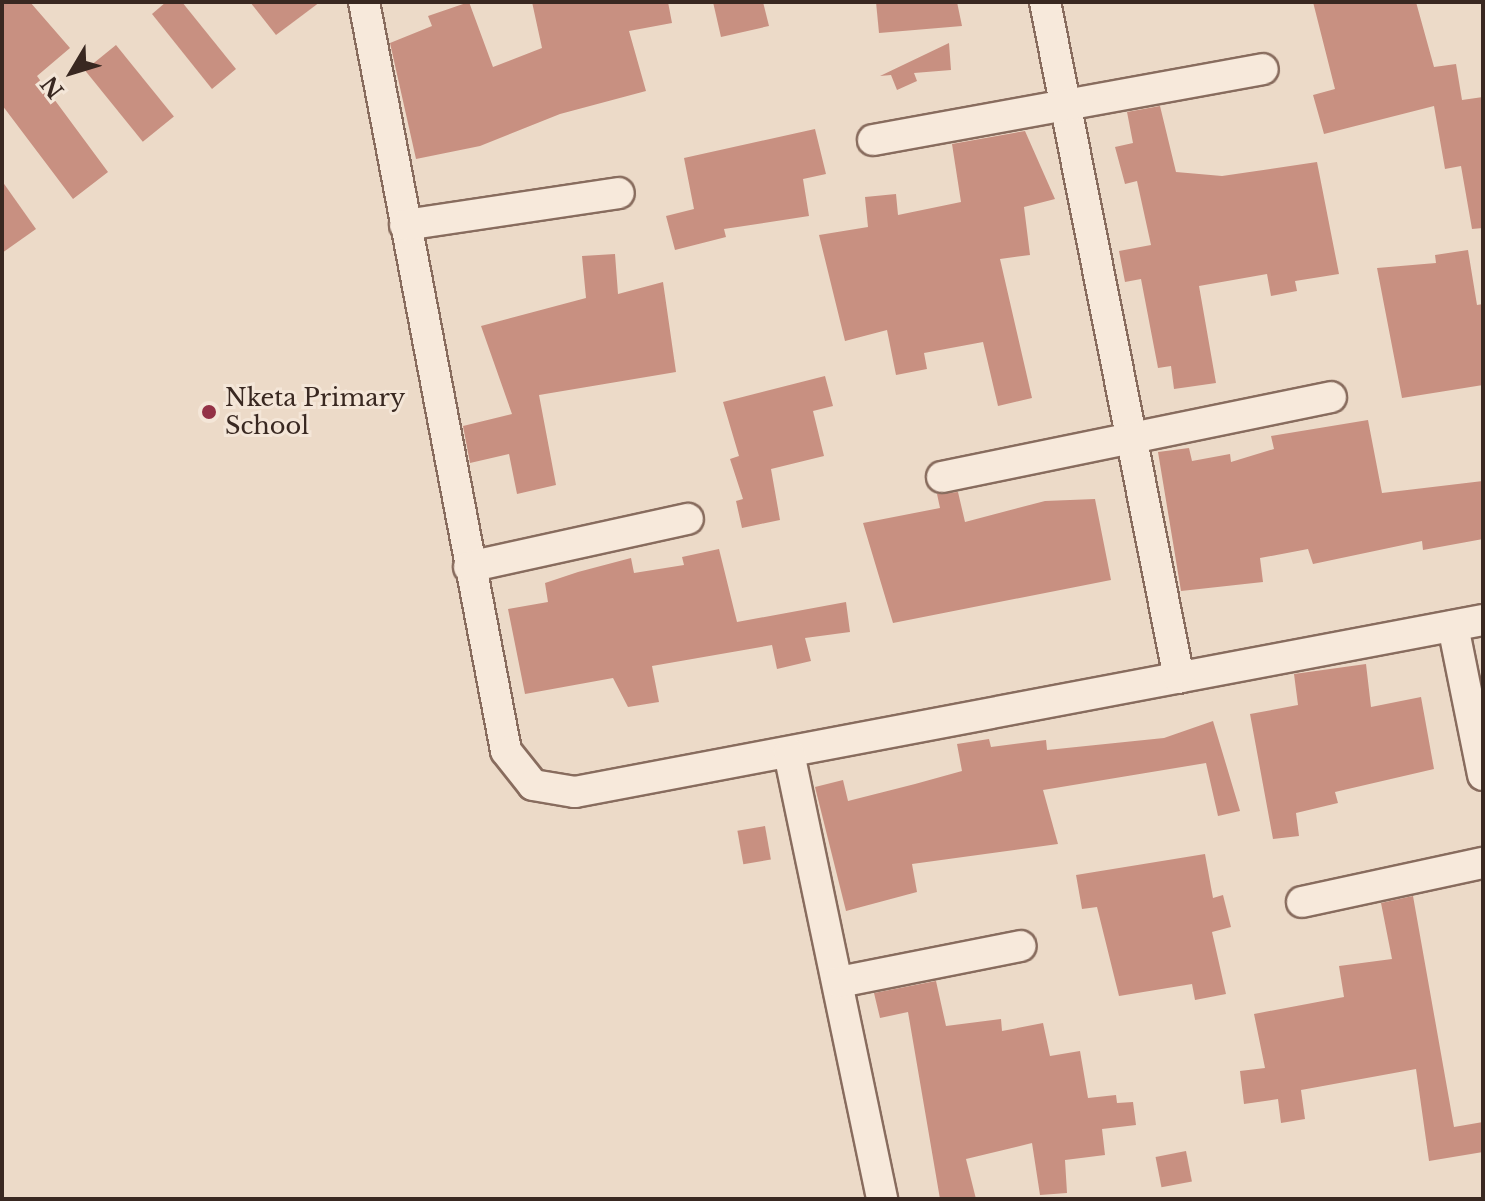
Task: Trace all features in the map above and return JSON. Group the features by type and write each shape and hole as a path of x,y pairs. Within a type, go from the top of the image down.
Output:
{"street":[{"path":"364,2 506,751 533,785 575,792 1483,620"},
{"path":"1045,2 1070,101 1137,440 1179,678"},
{"path":"873,140 1070,101 1263,69"},
{"path":"405,225 619,193"},
{"path":"942,477 1137,440 1331,397"},
{"path":"469,567 688,519"},
{"path":"1453,626 1483,775"},
{"path":"789,753 882,1199"},
{"path":"1302,902 1483,863"},
{"path":"839,982 1020,946"}],"building":[{"path":"2,2 30,2 70,48 37,76 108,172 73,199 2,105"},
{"path":"166,2 182,2 236,69 212,89 152,14"},
{"path":"250,2 320,2 276,35"},
{"path":"469,2 493,67 542,48 532,2 668,2 672,23 629,31 646,91 560,114 480,146 416,159 390,43 432,26 428,16"},
{"path":"713,2 763,2 769,26 721,37"},
{"path":"876,2 957,2 962,26 879,33"},
{"path":"1313,2 1416,2 1434,67 1456,64 1462,100 1483,97 1483,228 1472,229 1461,166 1445,169 1434,106 1324,134 1313,95 1335,89"},
{"path":"949,43 951,70 914,73 917,81 897,90 891,75 880,76"},
{"path":"116,45 174,116 143,142 85,70"},
{"path":"1160,106 1176,172 1222,176 1317,162 1339,274 1295,281 1297,291 1271,296 1267,274 1199,286 1216,383 1174,389 1171,366 1158,368 1141,279 1125,282 1119,251 1151,245 1137,181 1125,184 1115,147 1133,143 1127,112"},
{"path":"815,129 826,174 803,179 809,216 724,229 726,237 675,250 666,216 694,209 684,158"},
{"path":"1025,131 1055,199 1024,207 1030,255 1000,259 1032,398 998,406 983,342 924,353 927,369 896,375 887,330 845,341 819,235 868,227 865,197 896,194 898,215 961,202 952,144"},
{"path":"2,181 36,229 2,253"},
{"path":"1468,250 1477,305 1483,304 1483,385 1402,398 1377,268 1436,263 1435,255"},
{"path":"615,254 618,294 663,282 676,372 539,395 556,485 517,494 509,454 470,463 463,426 512,414 481,326 586,298 582,256"},
{"path":"825,376 833,406 813,411 824,456 771,469 780,520 742,528 736,501 743,499 730,459 739,456 723,402"},
{"path":"1368,420 1382,493 1483,481 1483,539 1423,550 1422,541 1313,564 1308,549 1260,558 1263,582 1181,591 1158,452 1189,448 1192,461 1230,454 1231,462 1274,449 1271,436"},
{"path":"958,492 965,522 1045,501 1095,499 1111,580 893,623 863,523 940,508 937,494"},
{"path":"719,549 737,622 846,602 850,632 805,638 811,661 777,669 772,645 652,666 659,702 628,707 613,678 525,694 508,609 548,602 545,583 578,572 631,558 634,573 684,565 682,557"},
{"path":"1366,664 1371,707 1421,697 1434,769 1335,792 1338,803 1296,813 1299,836 1273,839 1250,714 1298,705 1294,674"},
{"path":"1213,721 1240,811 1218,816 1206,763 1043,790 1058,844 912,864 917,892 846,911 815,787 843,780 848,801 962,771 957,744 989,739 991,747 1046,740 1047,750 1164,738"},
{"path":"765,826 771,859 743,864 737,831"},
{"path":"1205,854 1213,898 1223,895 1231,927 1212,932 1226,994 1195,1000 1192,984 1119,996 1097,907 1082,909 1076,875"},
{"path":"1413,896 1454,1127 1483,1122 1483,1152 1429,1161 1416,1069 1301,1090 1305,1119 1281,1123 1278,1099 1244,1104 1240,1071 1265,1068 1254,1014 1344,997 1339,966 1392,959 1381,903"},
{"path":"936,981 946,1026 1001,1019 1002,1031 1043,1023 1050,1056 1080,1051 1088,1098 1116,1095 1117,1103 1133,1102 1136,1125 1102,1129 1105,1155 1065,1160 1067,1193 1040,1195 1032,1143 966,1159 976,1199 940,1199 908,1012 880,1018 874,993"},
{"path":"1186,1151 1192,1181 1161,1187 1156,1157"}],"place":[{"name":"Nketa Primary School","path":"209,412"}]}
